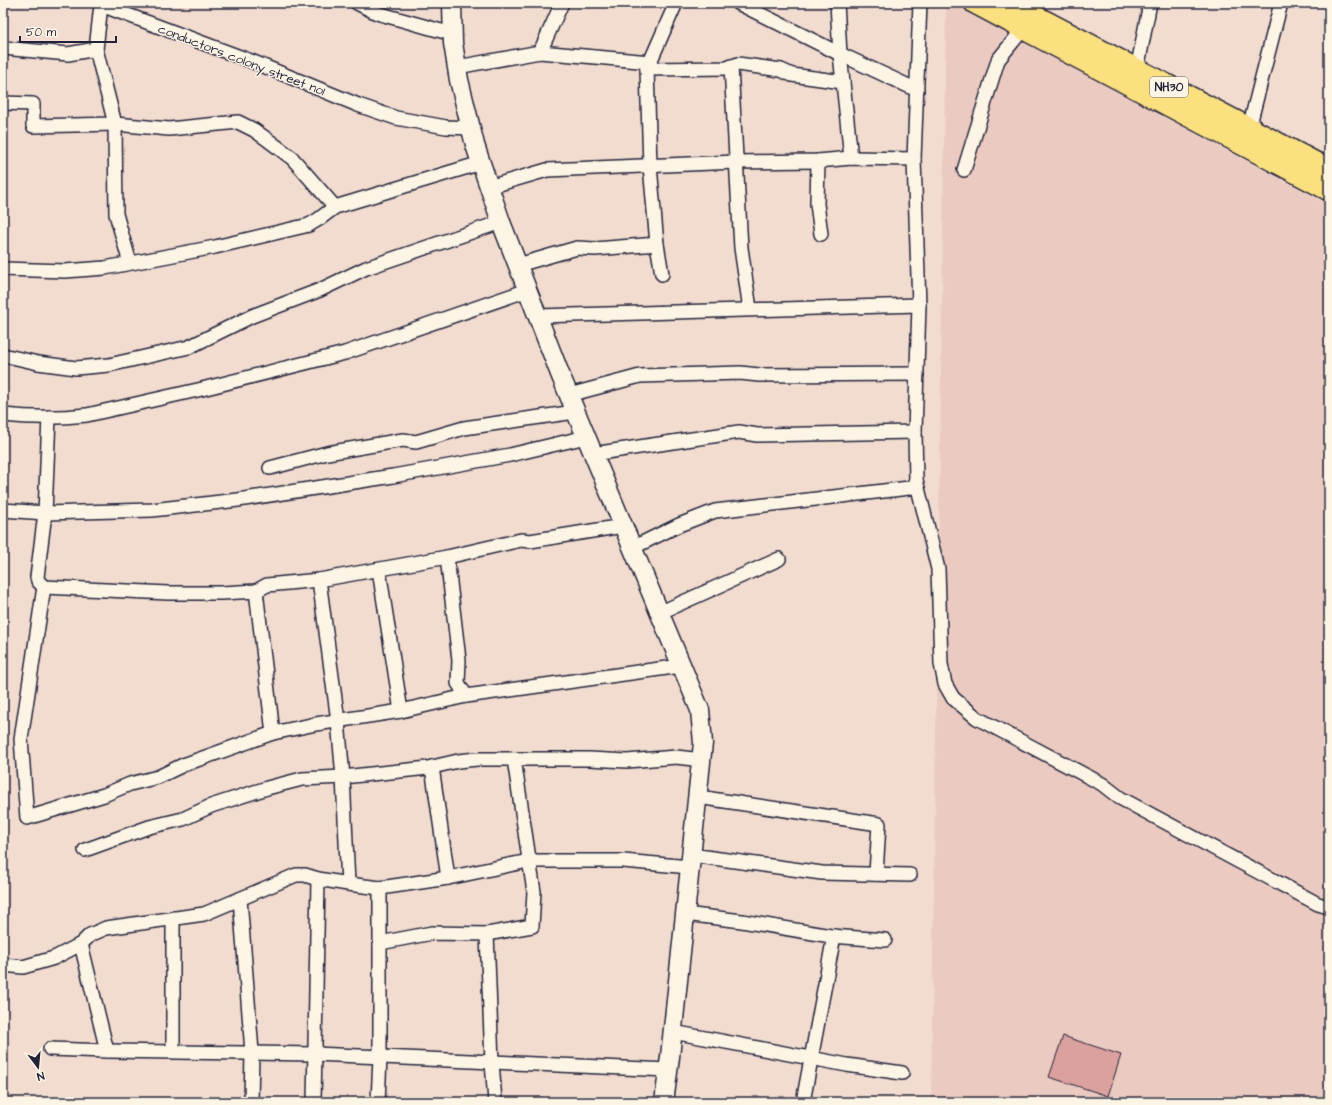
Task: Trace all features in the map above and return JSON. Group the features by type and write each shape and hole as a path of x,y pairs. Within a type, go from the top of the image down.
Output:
{"highway":[{"path":"975,3 1329,190"},
{"name":"NH30","path":"1010,3 1329,170"}],"main road":[{"path":"452,3 452,34 457,67 470,128 501,222 575,412 700,710 703,743 702,760 673,1032 664,1102"}],"street":[{"path":"357,3 377,13 452,34"},
{"path":"540,52 562,3"},
{"path":"662,274 657,244 650,166 648,66 676,3"},
{"path":"738,3 840,54 917,90"},
{"path":"837,3 840,54 851,158"},
{"path":"920,3 914,159 919,305 915,432 916,480 938,569 941,664 945,684 953,698 977,718 1102,784 1120,798 1312,901 1329,907"},
{"path":"1137,70 1150,3"},
{"path":"1249,128 1281,3"},
{"name":"conductors colony street no1","path":"130,263 116,214 115,124 96,49 97,4 251,61 358,105 396,118 446,128 470,128"},
{"path":"964,170 998,60 1023,29"},
{"path":"3,48 68,54 96,49"},
{"path":"457,67 540,52 648,66 727,68 738,64 781,70 792,75 843,82"},
{"path":"731,66 741,248 750,309"},
{"path":"3,103 33,104 33,126 115,124 169,129 238,122 254,130 292,158 335,207"},
{"path":"490,187 547,170 736,162 818,161 851,158 914,159"},
{"path":"818,161 817,204 821,234"},
{"path":"3,269 65,271 105,268 215,247 309,224 319,219 335,207 481,163"},
{"path":"3,355 38,364 76,368 109,365 189,347 252,316 320,290 366,268 501,222"},
{"path":"518,265 577,248 594,249 657,244"},
{"path":"3,415 19,417 87,416 202,389 345,353 528,290"},
{"path":"538,316 919,305"},
{"path":"569,395 640,376 740,373 917,374"},
{"path":"270,468 327,453 403,440 416,442 464,428 575,412"},
{"path":"49,417 46,513 37,577 38,581 44,587 168,593 222,593 256,591 266,585 319,580 380,570 522,540 530,541 623,526"},
{"path":"593,454 739,432 757,435 915,432"},
{"path":"3,510 46,513 152,510 238,500 394,476 510,455 586,437"},
{"path":"632,548 680,525 716,511 909,488 915,484 916,480"},
{"path":"447,557 459,660 458,683 466,696"},
{"path":"659,613 779,559"},
{"path":"380,570 401,711"},
{"path":"319,580 338,721 343,777 348,884"},
{"path":"44,587 21,739 27,818 104,795 130,784 158,777 183,765 273,733 316,724 401,711 466,696 681,666"},
{"path":"256,591 273,733"},
{"path":"86,850 149,827 183,819 211,806 267,788 302,779 343,777 432,767 458,761 477,759 627,760 676,757 702,760"},
{"path":"380,944 432,933 487,934 532,926 534,892 514,759"},
{"path":"432,767 448,878"},
{"path":"698,797 879,824 876,874"},
{"path":"3,965 24,967 54,958 81,944 90,935 106,928 204,914 296,875 305,875 318,879 380,888 448,878 528,860 623,862 691,861 822,873 910,875"},
{"path":"314,1102 318,879"},
{"path":"378,1102 380,1056 380,888"},
{"path":"240,899 252,1052 251,1102"},
{"path":"685,914 742,921 834,936 885,940"},
{"path":"173,918 173,1051"},
{"path":"487,934 495,1102"},
{"path":"803,1102 834,936"},
{"path":"81,944 107,1051"},
{"path":"673,1032 847,1065 902,1073"},
{"path":"50,1049 252,1052 380,1056 668,1070"}],"shaded area":[{"path":"946,3 951,3 1329,205 1329,1102 931,1102"}],"building":[{"path":"1063,1036 1121,1055 1108,1096 1049,1077"}]}
